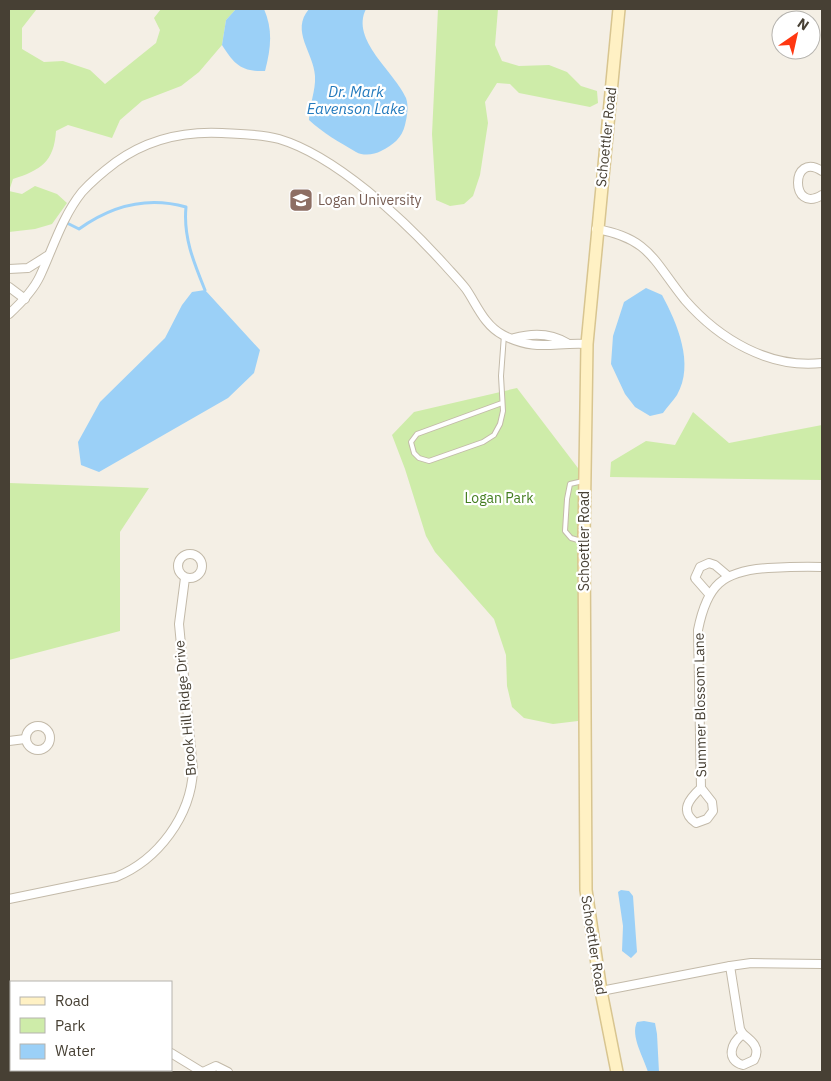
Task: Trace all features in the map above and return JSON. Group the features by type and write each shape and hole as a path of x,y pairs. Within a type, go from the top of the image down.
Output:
{"street":[{"name":"Schoettler Road","path":"617,1072 601,991 586,890 584,537 587,344 596,229 619,9"},
{"path":"9,314 25,299 40,277 47,256 81,193 128,153 173,135 190,132 247,135 279,140 332,164 381,203 441,261 465,288 490,326 504,335 514,338 527,335 556,336 567,343 587,344"},
{"path":"822,170 814,167 804,169 796,182 797,188 804,196 814,198 822,195"},
{"path":"596,229 617,232 640,244 653,256 703,320 729,339 769,357 795,363 822,363"},
{"path":"9,269 28,268 47,256"},
{"path":"9,287 25,299"},
{"path":"709,594 695,578 700,567 709,563 715,565 728,576"},
{"name":"Summer Blossom Lane","path":"701,788 687,805 687,814 696,823 707,819 713,811 712,802 701,788 698,630 702,609 709,594 728,576 743,570 800,566 822,567"},
{"name":"Brook Hill Ridge Drive","path":"9,899 116,877 127,873 161,846 179,818 190,791 192,770 179,624 185,578"},
{"path":"9,741 25,739"},
{"path":"601,991 751,963 822,964"},
{"path":"730,966 740,1029 743,1034"},
{"path":"172,1054 202,1072 216,1066 228,1072"}],"lane":[{"path":"502,403 417,434 411,442 414,453 419,458 429,460 489,440 500,424 502,403 504,335"},
{"path":"584,537 578,540 571,538 565,531 570,484 585,481"}],"green space":[{"path":"9,9 36,10 22,28 22,49 44,62 63,61 90,70 105,84 156,43 160,30 154,18 161,9 236,9 226,20 222,45 199,72 181,86 142,101 120,120 112,138 68,125 56,131 55,142 49,157 38,168 13,179 9,191"},
{"path":"438,9 498,9 495,45 502,61 519,66 549,65 567,72 581,86 597,91 598,103 590,107 519,93 510,84 497,83 485,102 488,123 480,175 473,196 464,204 450,206 436,200 432,134"},
{"path":"35,186 57,194 67,203 52,224 35,229 9,232 9,191 22,194"},
{"name":"Logan Park","path":"517,388 581,472 578,721 553,724 524,718 512,707 507,686 506,655 494,619 435,552 426,536 392,435 414,412"},
{"path":"693,412 729,443 822,425 822,480 610,477 611,462 646,441 675,445"},
{"path":"9,483 149,488 120,532 120,631 9,660"}],"water":[{"path":"236,9 264,9 270,32 269,55 265,71 250,70 239,66 222,45 226,20"},
{"name":"Dr. Mark Eavenson Lake","path":"309,9 366,9 363,21 364,32 369,44 400,88 407,104 402,134 393,144 381,151 368,154 359,153 331,137 309,120 315,76 314,67 304,42 302,26 304,17"},
{"path":"646,288 662,295 678,331 684,357 682,383 677,395 663,413 650,416 635,407 625,394 611,364 613,336 624,302"},
{"path":"205,290 260,350 254,373 228,398 99,472 81,465 78,442 100,402 165,338 182,305 192,292"},
{"path":"621,890 629,891 633,896 637,952 631,958 622,951 623,926 618,892"},
{"path":"637,1022 655,1023 659,1072 648,1072 638,1047 635,1028"}],"waterway":[{"path":"65,222 79,229 104,214 130,205 143,203 172,204 186,207 188,239 193,260 205,290"}],"place":[{"name":"Logan University","path":"301,200"}]}
